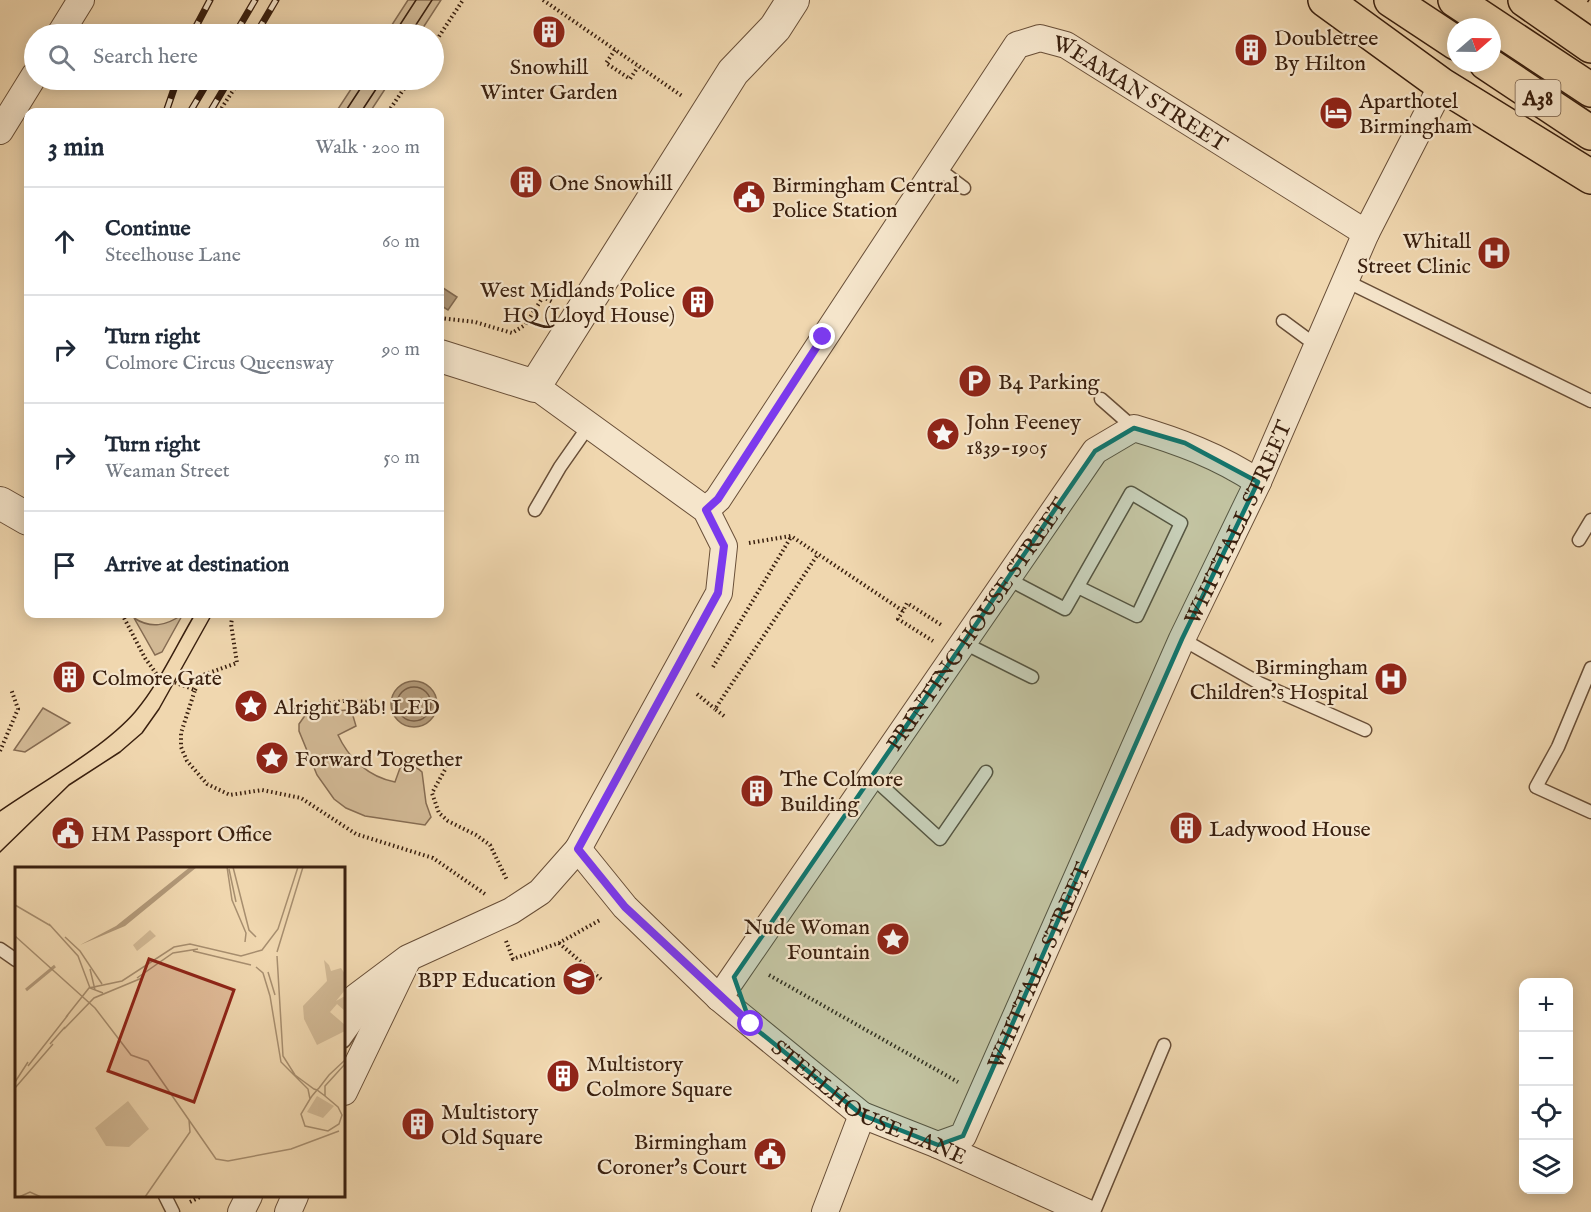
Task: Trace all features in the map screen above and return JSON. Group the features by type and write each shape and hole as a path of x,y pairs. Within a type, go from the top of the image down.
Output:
{"highway":[{"path":"1325,0 1442,85 1591,177"},
{"path":"1391,0 1447,37"},
{"name":"A38","path":"1455,0 1591,90"},
{"path":"1525,0 1591,46"},
{"name":"A38","path":"1500,72 1591,133"}],"street":[{"path":"66,24 81,0"},
{"path":"535,386 733,72 775,28 793,0"},
{"name":"WEAMAN STREET","path":"706,510 718,499 1017,45 1040,38 1066,45 1366,233"},
{"name":"WHITTALL STREET","path":"938,1145 963,1136 1182,639 1258,482 1366,233 1442,85"},
{"path":"0,131 25,90"},
{"path":"350,1015 356,997 408,958 511,911 540,892 578,849 718,593 724,546 706,510 588,427 535,386 444,357"},
{"path":"1134,428 1185,443 1233,465 1258,482"},
{"name":"PRINTING HOUSE STREET","path":"719,998 1095,451 1134,428"},
{"path":"0,504 24,517"},
{"name":"STEELHOUSE LANE","path":"578,849 625,907 719,998 862,1115 938,1145 1086,1212"},
{"path":"345,1090 408,958"},
{"path":"739,969 751,1024"},
{"path":"825,1212 862,1115"},
{"path":"241,1212 248,1197"},
{"path":"288,1212 295,1197"}],"lane":[{"path":"936,167 964,188"},
{"path":"1346,281 1591,401"},
{"path":"1283,321 1317,346"},
{"path":"1101,399 1134,428"},
{"path":"535,510 588,427"},
{"path":"1006,578 1065,609 1131,493 1181,523 1137,616 1078,587"},
{"path":"1578,540 1591,520"},
{"path":"1182,639 1259,683 1365,730"},
{"path":"962,642 1032,677"},
{"path":"1591,668 1558,747 1536,787 1591,812"},
{"path":"871,776 940,839 986,772"},
{"path":"0,949 15,959"},
{"path":"345,1037 350,1015"},
{"path":"1094,1212 1164,1044"},
{"path":"166,1197 173,1212"}],"path":[{"path":"444,29 463,0"},
{"path":"543,0 708,113"},
{"path":"615,50 606,63 630,79 638,67"},
{"path":"222,108 233,90"},
{"path":"391,108 403,90"},
{"path":"444,318 475,322 512,333 525,325 543,297 541,289"},
{"path":"543,297 578,316"},
{"path":"724,546 791,536 903,611"},
{"path":"708,675 791,536"},
{"path":"715,709 818,554"},
{"path":"932,640 898,619 908,603 940,625"},
{"path":"124,618 144,658 158,676 195,690"},
{"path":"232,618 231,624 237,663 203,675 195,690 181,733 181,747 187,761 207,784 230,795 262,790 301,798 356,834 433,858 488,896"},
{"path":"702,685 696,695 724,716"},
{"path":"0,752 18,708 10,688"},
{"path":"294,708 343,701 378,702"},
{"path":"447,766 432,793 439,813 448,821 490,845 509,879 504,882"},
{"path":"513,959 559,943 625,907"},
{"path":"559,943 603,981"},
{"path":"739,969 981,1095"}],"highlighted area":[{"path":"1134,428 1185,443 1258,482 1182,639 963,1136 938,1145 862,1115 751,1025 734,977 1095,451"}],"shaded area":[{"path":"408,0 441,0 425,24 392,24"},
{"path":"350,90 384,90 373,108 339,108"},
{"path":"134,618 152,625 181,618 162,652 155,655"},
{"path":"43,708 70,723 25,752 14,750"},
{"path":"346,710 353,716 356,726 338,735 348,752 361,766 377,776 395,782 400,768 412,766 422,772 426,803 431,817 425,825 365,816 346,808 334,799 317,775 299,731 299,724 306,714"}],"water":[{"path":"444,289 457,297 448,310 444,308"},
{"path":"414,681 430,688 437,704 430,720 414,727 398,720 391,704 398,688"}],"tram line":[{"path":"400,24 416,0"},
{"path":"416,24 432,0"},
{"path":"348,108 359,90"},
{"path":"364,108 375,90"},
{"path":"0,811 89,752 135,712 167,665 193,618"},
{"path":"0,852 69,785 120,752 142,733 159,709 210,618"}],"railway":[{"path":"197,24 210,0"},
{"path":"241,24 255,0"},
{"path":"262,24 276,0"},
{"path":"167,108 174,90"},
{"path":"192,108 203,90"},
{"path":"212,108 223,90"}],"place":[{"name":"Snowhill Winter Garden","path":"549,32"},
{"name":"Doubletree By Hilton","path":"1251,50"},
{"name":"Aparthotel Birmingham","path":"1336,113"},
{"name":"One Snowhill","path":"526,182"},
{"name":"Birmingham Central Police Station","path":"749,197"},
{"name":"Whitall Street Clinic","path":"1494,253"},
{"name":"West Midlands Police HQ (Lloyd House)","path":"698,302"},
{"name":"B4 Parking","path":"975,381"},
{"name":"John Feeney 1839-1905","path":"943,434"},
{"name":"Colmore Gate","path":"69,677"},
{"name":"Birmingham Children's Hospital","path":"1391,679"},
{"name":"Alright Bab! LED","path":"251,706"},
{"name":"Forward Together","path":"272,758"},
{"name":"The Colmore Building","path":"757,791"},
{"name":"Ladywood House","path":"1186,828"},
{"name":"HM Passport Office","path":"68,833"},
{"name":"Nude Woman Fountain","path":"893,939"},
{"name":"BPP Education","path":"579,979"},
{"name":"Multistory Colmore Square","path":"563,1076"},
{"name":"Multistory Old Square","path":"418,1124"},
{"name":"Birmingham Coroner's Court","path":"770,1154"}],"route":[{"path":"751,1024 719,998 625,907 578,849 718,593 724,546 706,510 718,499 823,337"}]}
